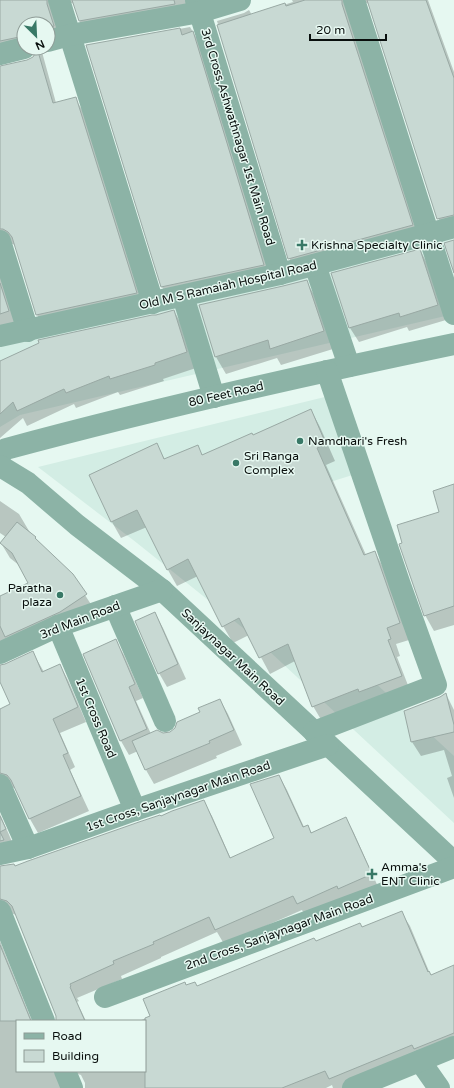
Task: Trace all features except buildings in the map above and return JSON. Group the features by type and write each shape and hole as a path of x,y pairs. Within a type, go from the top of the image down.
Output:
{"street":[{"path":"59,0 153,303"},
{"path":"56,39 198,6 240,0"},
{"path":"354,0 454,314"},
{"name":"3rd Cross,Ashwathnagar 1st Main Road","path":"198,6 280,274"},
{"path":"0,54 16,50"},
{"name":"Old M S Ramaiah Hospital Road","path":"0,336 315,266 454,227"},
{"path":"0,240 28,330"},
{"path":"315,266 348,366"},
{"path":"183,296 214,397"},
{"name":"80 Feet Road","path":"0,454 6,449 139,414 348,366 454,344"},
{"name":"1st Cross, Sanjaynagar Main Road","path":"0,854 28,848 135,810 321,739 436,685 327,371"},
{"name":"Sanjaynagar Main Road","path":"0,466 28,482 77,524 162,590 454,862"},
{"name":"3rd Main Road","path":"0,654 58,626 162,590"},
{"path":"115,606 165,721"},
{"name":"1st Cross Road","path":"58,626 135,810"},
{"path":"0,785 28,848"},
{"name":"2nd Cross, Sanjaynagar Main Road","path":"105,997 454,867"},
{"path":"0,911 44,1020"},
{"path":"353,1088 454,1047"},
{"path":"420,1061 439,1088"},
{"path":"65,1072 72,1088"}],"shaded area":[{"path":"454,229 454,314 20,415 0,427 0,342"},
{"path":"333,395 359,473 205,521 287,601 454,756 454,823 253,636 137,543 38,467"}],"place":[{"name":"Krishna Specialty Clinic","path":"302,245"},
{"name":"Namdhari's Fresh","path":"300,441"},
{"name":"Sri Ranga Complex","path":"236,463"},
{"name":"Paratha plaza","path":"60,595"},
{"name":"Amma's ENT Clinic","path":"372,874"}]}
